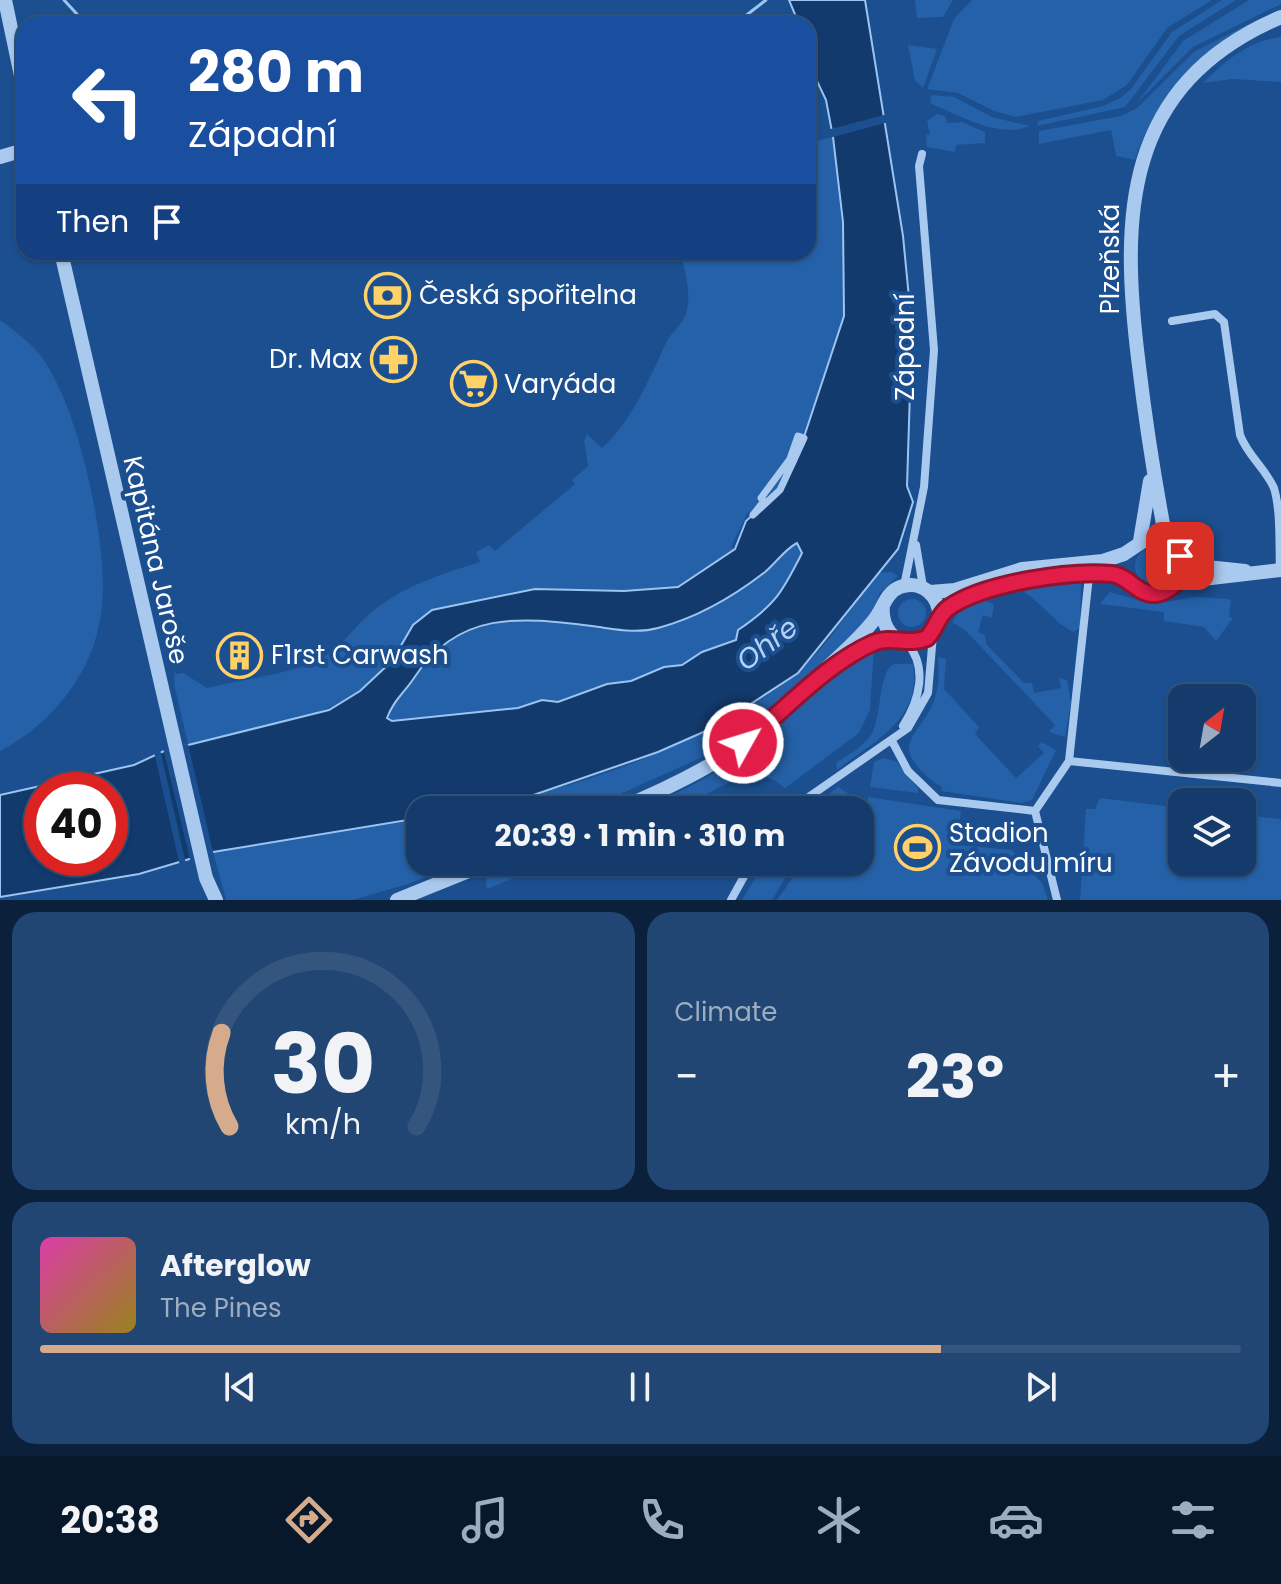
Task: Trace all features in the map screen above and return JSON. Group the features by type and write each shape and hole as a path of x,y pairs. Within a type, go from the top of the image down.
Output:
{"street":[{"path":"5,0 4,16 16,60"},
{"name":"Plzeňská","path":"1166,540 1151,468 1133,320 1128,242 1142,159 1175,96 1205,63 1234,41 1281,17"},
{"name":"Západní","path":"904,586 924,487 934,350 919,166 922,154"},
{"name":"Kapitána Jaroše","path":"63,260 206,878 216,900"},
{"path":"1172,321 1215,314 1224,322 1240,435 1247,453 1273,484 1280,503 1280,570 1253,572 1226,579 1177,582"},
{"path":"798,436 804,438 796,461 780,490 757,513 751,514 764,501 761,498 790,459 798,436"},
{"name":"Plzeňská","path":"1135,546 1151,468"},
{"path":"805,690 868,627 895,590 904,586 955,590 1022,569 1103,561 1157,538 1166,540 1180,556 1207,567 1253,572"},
{"name":"Západní","path":"811,796 908,728 925,702 938,604 926,590 915,540"},
{"path":"1130,582 1125,565 1135,546"},
{"path":"649,796 671,787 743,743 853,654 900,640 919,641 948,608 1008,584 1113,574 1145,593 1154,594 1171,588 1177,582 1180,556"},
{"path":"1057,900 1035,811 1069,761 1089,576"},
{"name":"Západní","path":"883,606 884,625 917,660 919,689 911,714 893,740"},
{"path":"893,740 908,771 938,800 1035,811"},
{"path":"1069,761 1281,783"},
{"path":"397,900 456,876"},
{"path":"731,900 744,876"},
{"name":"Kapitána Jaroše","path":"206,878 206,900"}],"shaded area":[{"path":"915,0 953,0 943,17 917,18"},
{"path":"972,0 1212,0 1167,28 1127,85 1103,100 1016,117 994,111 958,93 927,89 954,19"},
{"path":"1222,0 1236,0 1179,36 1125,107 1037,126 1038,121 1103,106 1120,98 1131,89 1172,32"},
{"path":"1249,0 1281,0 1281,4 1193,47 1137,103 1183,41"},
{"path":"1256,20 1216,47 1182,78 1154,116 1135,160 1116,156 1111,130 1039,144 1039,131 1121,116 1137,108 1194,52"},
{"path":"1281,37 1281,82 1232,79 1203,83 1239,53 1269,39"},
{"path":"908,45 937,49 923,88 915,80"},
{"path":"931,95 954,97 992,117 1030,126 1005,130 979,124 930,103"},
{"path":"937,114 945,116 948,123 962,122 985,132 985,143 956,145 955,152 927,147 926,135 930,134 927,121"},
{"path":"833,137 843,222 844,316 796,461 779,487 753,515 748,512 731,547 735,549 678,587 624,591 413,625 391,663 348,698 298,720 189,748 174,684 175,668 176,674 183,673 207,688 280,673 320,659 335,649 374,610 399,594 438,576 480,562 476,552 489,545 495,551 575,484 572,480 588,466 584,441 587,434 602,448 613,437 631,412 668,339 684,318 688,290 682,260 816,260 816,141"},
{"path":"0,320 41,356 68,409 89,480 103,587 96,636 79,676 53,711 19,740 0,751"},
{"path":"797,543 802,553 774,603 736,640 702,652 682,665 631,681 607,684 558,702 542,700 518,708 392,721 387,718 392,704 425,658 454,637 483,623 540,620 634,632 764,573"},
{"path":"1154,547 1168,552 1173,566 1168,580 1154,585 1140,580 1135,566 1140,552"},
{"path":"891,572 898,576 880,593 870,617 782,702 711,753 616,796 528,796 639,761 723,722 762,699 806,665 876,573"},
{"path":"1064,579 1081,582 1080,628 1074,632 1025,593 1025,588"},
{"path":"1110,592 1151,604 1196,597 1228,599 1231,600 1229,617 1233,618 1216,641 1204,627 1164,621 1164,612 1100,604"},
{"path":"912,599 922,603 926,613 922,623 912,627 902,623 898,613 902,603"},
{"path":"983,600 994,604 992,618 983,615 978,632 985,635 986,644 1024,683 1032,683 1034,693 1061,688 1059,678 1067,680 1071,703 1065,737 1049,732 1055,725 966,631 952,622 963,605"},
{"path":"874,648 870,710 859,733 785,788 771,779 758,776 730,782 704,796 671,796 706,778 755,745 842,669"},
{"path":"938,657 946,659 944,689 979,727 975,734 1016,778 1044,753 1038,746 1042,742 1056,750 1032,800 1021,803 941,791 942,787 927,777 913,761 909,746 934,700"},
{"path":"894,664 913,664 911,700 893,727 837,770 836,763 860,747 871,735 885,676"},
{"path":"883,758 896,761 918,788 918,793 870,787 874,762"},
{"name":"Stadion Závodu míru","path":"838,787 849,794 849,796 826,796"},
{"name":"Stadion Závodu míru","path":"874,798 961,811 957,845 1012,850 1042,883 1048,900 777,900 794,876 874,876"},
{"path":"1100,798 1168,806 1168,876 1256,876 1256,816 1281,819 1281,900 1080,900 1086,809 1095,809"},
{"path":"406,820 406,876 428,876 353,900 226,900 213,852"},
{"path":"488,876 519,876 487,889"},
{"path":"757,876 787,876 772,900 742,900"}],"water":[{"name":"Ohře","path":"789,0 865,0 903,236 912,329 907,486 913,502 898,549 798,673 717,726 658,752 531,796 406,796 406,820 213,852 128,876 128,772 103,772 134,765 164,751 329,710 360,691 392,661 413,625 432,610 535,589 624,591 678,587 735,549 746,521 780,490 796,461 844,316 843,222 826,100 816,79 816,16 796,16","holes":["797,543 802,553 783,588 761,613 738,630 736,640 702,652 682,665 664,667 631,681 607,684 558,702 542,700 518,708 392,721 387,718 431,656 450,640 471,629 516,621 642,631 658,628 728,598 765,572"]},
{"path":"24,790 24,876 127,876 0,897 0,795"}],"pier":[{"path":"888,114 889,122 829,138 827,130"},
{"path":"188,744 214,856 191,863 163,748"},
{"path":"160,749 186,864 180,866 154,752"}],"waterway":[{"path":"64,0 79,16"},
{"path":"745,16 766,0"}],"place":[{"name":"Česká spořitelna","path":"388,295"},
{"name":"Dr. Max","path":"393,359"},
{"name":"Varyáda","path":"473,384"},
{"name":"F1rst Carwash","path":"240,655"},
{"name":"Stadion Závodu míru","path":"918,848"}],"route":[{"path":"743,743 853,654 883,640 895,638 910,642 927,638 943,613 959,603 1008,584 1064,576 1113,574 1145,593 1163,593 1177,582 1181,574 1180,556"}]}
